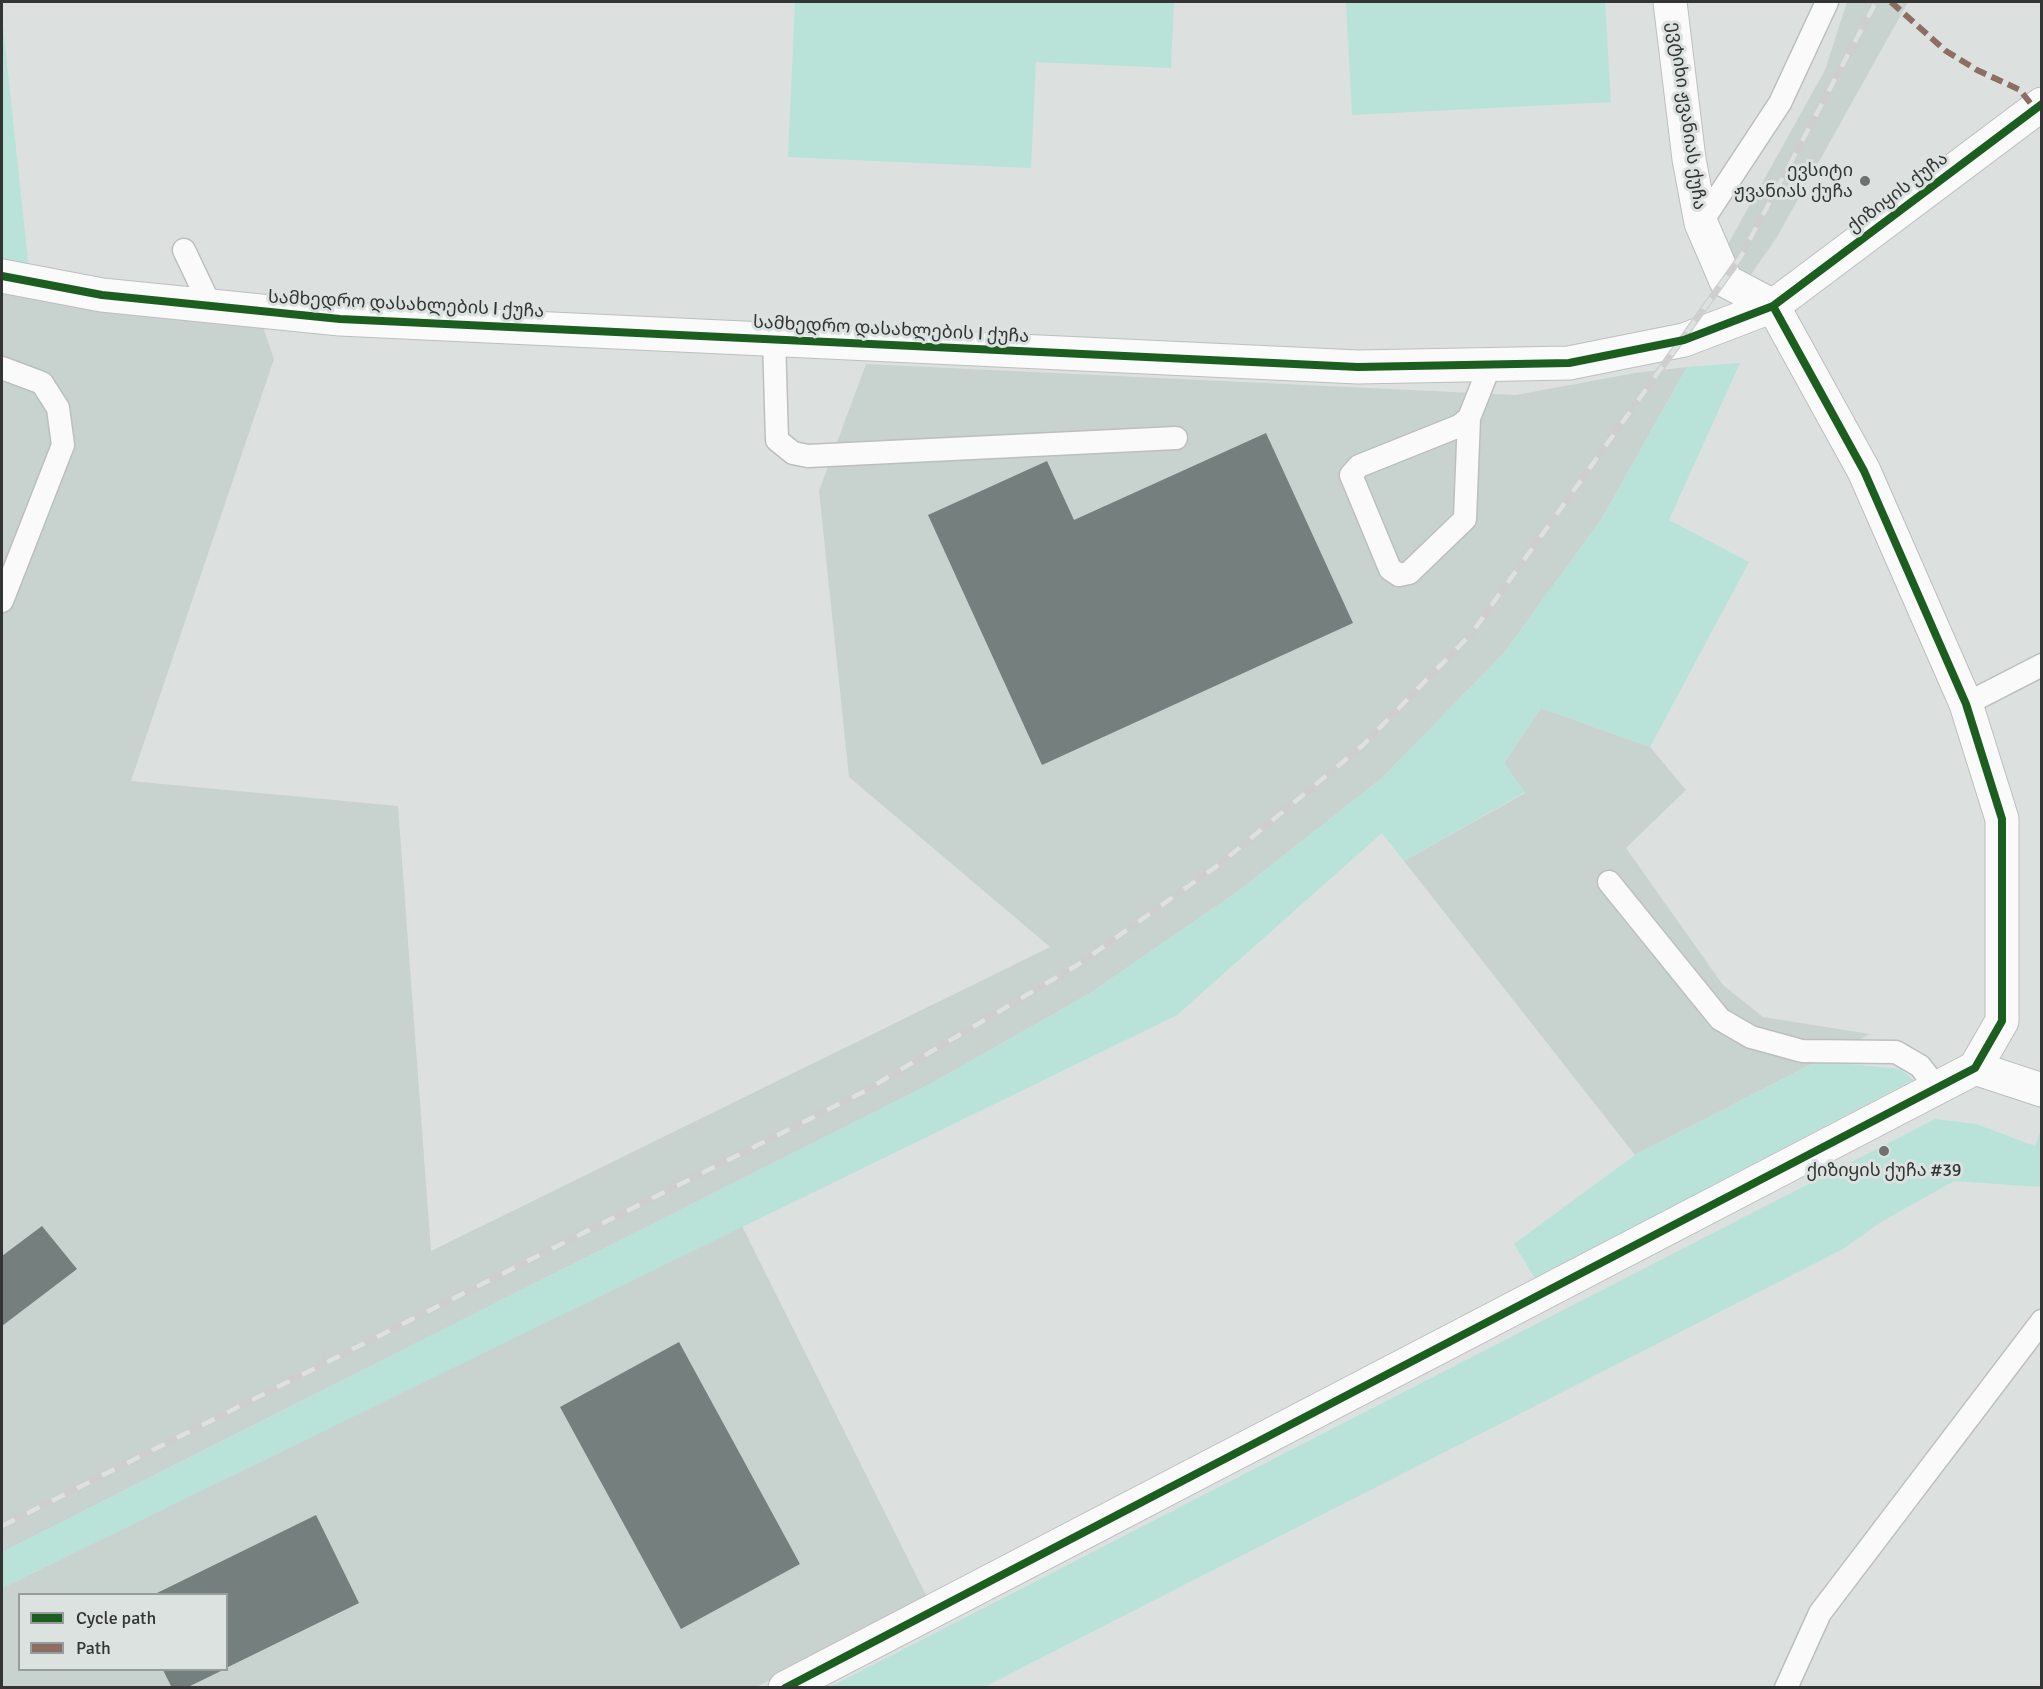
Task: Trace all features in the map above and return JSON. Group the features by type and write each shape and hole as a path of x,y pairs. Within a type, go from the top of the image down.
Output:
{"street":[{"name":"ევტიხი ჟვანიას ქუჩა","path":"1670,2 1689,159 1701,223 1726,281 1773,306"},
{"name":"ქიზიყის ქუჩა","path":"1773,306 2042,104"},
{"name":"სამხედრო დასახლების I ქუჩა","path":"2,276 102,295 340,319 1358,368 1569,363 1683,340 1773,306"},
{"path":"785,1688 1975,1068 2002,1021 2002,819 1966,704 1864,471 1773,306"},
{"path":"1975,1068 2042,1090"}],"lane":[{"path":"1701,223 1780,103 1827,2"},
{"path":"184,250 211,307"},
{"path":"774,339 777,440 793,453 808,456 1176,438"},
{"path":"1469,418 1458,426 1359,466 1351,475 1390,568 1399,576 1408,573 1465,519 1469,418 1490,365"},
{"path":"2,368 42,383 58,408 63,445 2,601"},
{"path":"1966,704 2042,665"},
{"path":"1609,882 1720,1019 1751,1037 1802,1051 1896,1052 1920,1066 1937,1088"},
{"path":"1786,1688 1820,1613 2042,1321"}],"shaded area":[{"path":"1847,2 1908,2 1777,237 1741,289 1718,262 1825,70"},
{"path":"2,292 43,301 263,327 274,359 131,781 398,806 431,1251 1050,947 849,777 819,491 866,364 1516,395 1635,373 1687,367 1601,520 1503,654 1382,778 1241,889 1089,994 930,1084 2,1552"},
{"path":"1541,708 1650,747 1686,790 1626,848 1723,985 1763,1017 1870,1034 1635,1155 1404,861 1525,793 1504,763"},
{"path":"742,1226 929,1601 756,1687 2,1688 2,1588"}],"green space":[{"path":"795,2 1174,2 1171,68 1036,62 1031,168 788,157"},
{"path":"1346,2 1605,2 1611,102 1352,115"},
{"path":"2,17 29,270 2,262"},
{"path":"1740,363 1669,520 1749,562 1650,747 1541,708 1504,763 1525,792 1404,861 1382,833 1177,1015 2,1588 2,1552 930,1084 1089,994 1241,889 1382,778 1503,654 1601,520 1687,367"},
{"path":"1818,1061 1901,1069 1913,1080 1535,1278 1514,1244 1635,1155"},
{"path":"1935,1119 1976,1124 2035,1146 2041,1130 2041,1187 1954,1181 1881,1222 1843,1249 984,1687 830,1687"}],"building":[{"path":"1266,433 1353,623 1042,765 928,515 1047,461 1074,520"},
{"path":"42,1226 77,1269 2,1326 2,1256"},
{"path":"679,1342 800,1564 681,1629 560,1407"},
{"path":"316,1515 359,1603 228,1667 228,1593 157,1593"},
{"path":"164,1671 221,1671 186,1688 172,1688"}],"railway":[{"path":"2,1526 863,1092 1079,964 1221,863 1362,746 1471,634 1740,258 1876,2"}],"marked path":[{"path":"1891,2 1946,51 1977,70 2020,90 2035,109"}],"cycle path":[{"path":"2,276 102,295 340,319 1358,367 1569,363 1684,340 1773,306 2042,104"},
{"path":"785,1688 1975,1068 2002,1021 2002,819 1966,704 1864,471 1773,306"}],"place":[{"name":"ევსიტი ჟვანიას ქუჩა","path":"1865,181"},
{"name":"ქიზიყის ქუჩა #39","path":"1884,1151"}]}
